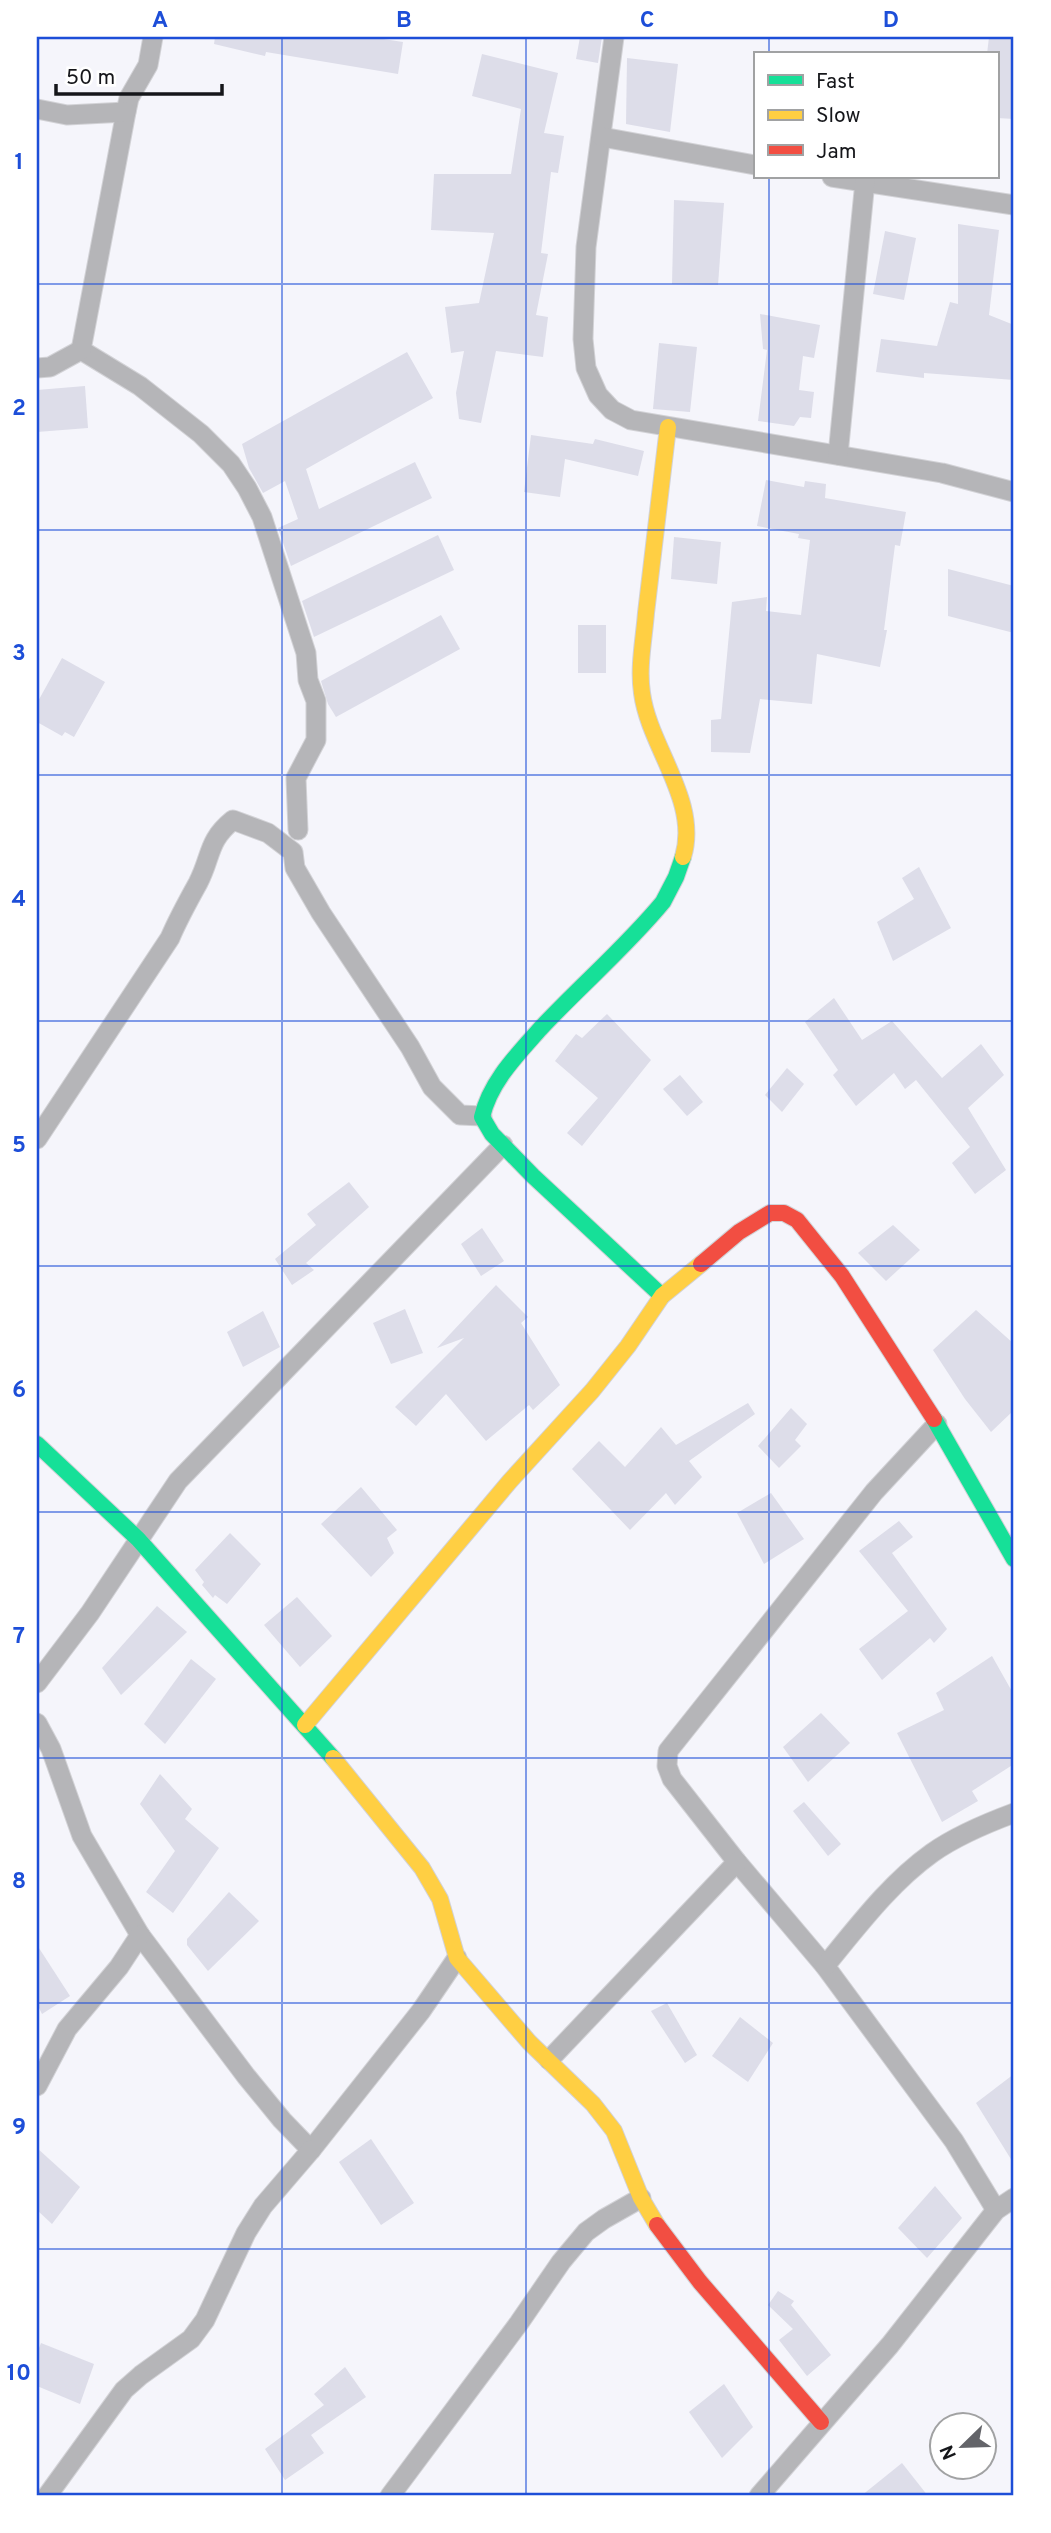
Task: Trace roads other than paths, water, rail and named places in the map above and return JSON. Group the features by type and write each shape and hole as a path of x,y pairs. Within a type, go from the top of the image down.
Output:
{"street":[{"path":"81,350 125,112 129,98 148,65 153,37"},
{"path":"614,37 586,247 583,292 586,368 598,395 612,410 631,420 942,473 1014,492"},
{"path":"37,109 67,115 125,112"},
{"path":"602,137 754,165"},
{"path":"840,178 1014,205"},
{"path":"838,455 865,181"},
{"path":"37,368 50,367 81,350"},
{"path":"81,350 140,386 201,434 231,464 262,517 306,653 308,680 317,701 316,740 296,778 299,830"},
{"path":"662,1296 564,1210 503,1145 482,1116 483,1103 519,1053 662,904 677,875 686,842 681,796 648,721 642,694 649,587 668,427"},
{"path":"37,1139 170,938 219,832 233,820 268,833 293,852 295,867 321,913 410,1047 432,1087 460,1115 482,1116"},
{"path":"37,1683 90,1613 178,1481 503,1145"},
{"path":"305,1725 510,1481 592,1391 628,1346 662,1296 739,1231 770,1213 784,1213 797,1220 842,1276 937,1424 1014,1559"},
{"path":"937,1424 874,1492 668,1751 667,1766 672,1779 737,1862 825,1966 954,2141 996,2210"},
{"path":"37,1444 138,1539 305,1725 422,1868 440,1899 457,1958 490,1999 593,2104 614,2131 641,2198 658,2226 701,2282 821,2422"},
{"path":"37,1723 51,1749 82,1836 140,1936 246,2076 311,2150"},
{"path":"825,1966 889,1891 933,1852 987,1823 1014,1813"},
{"path":"549,2060 737,1862"},
{"path":"37,2086 67,2029 140,1936"},
{"path":"47,2496 124,2390 191,2339 205,2320 246,2233 263,2206 421,2011 457,1958"},
{"path":"390,2496 561,2262 586,2232 641,2198"},
{"path":"759,2496 890,2345 996,2210 1014,2198"}]}
